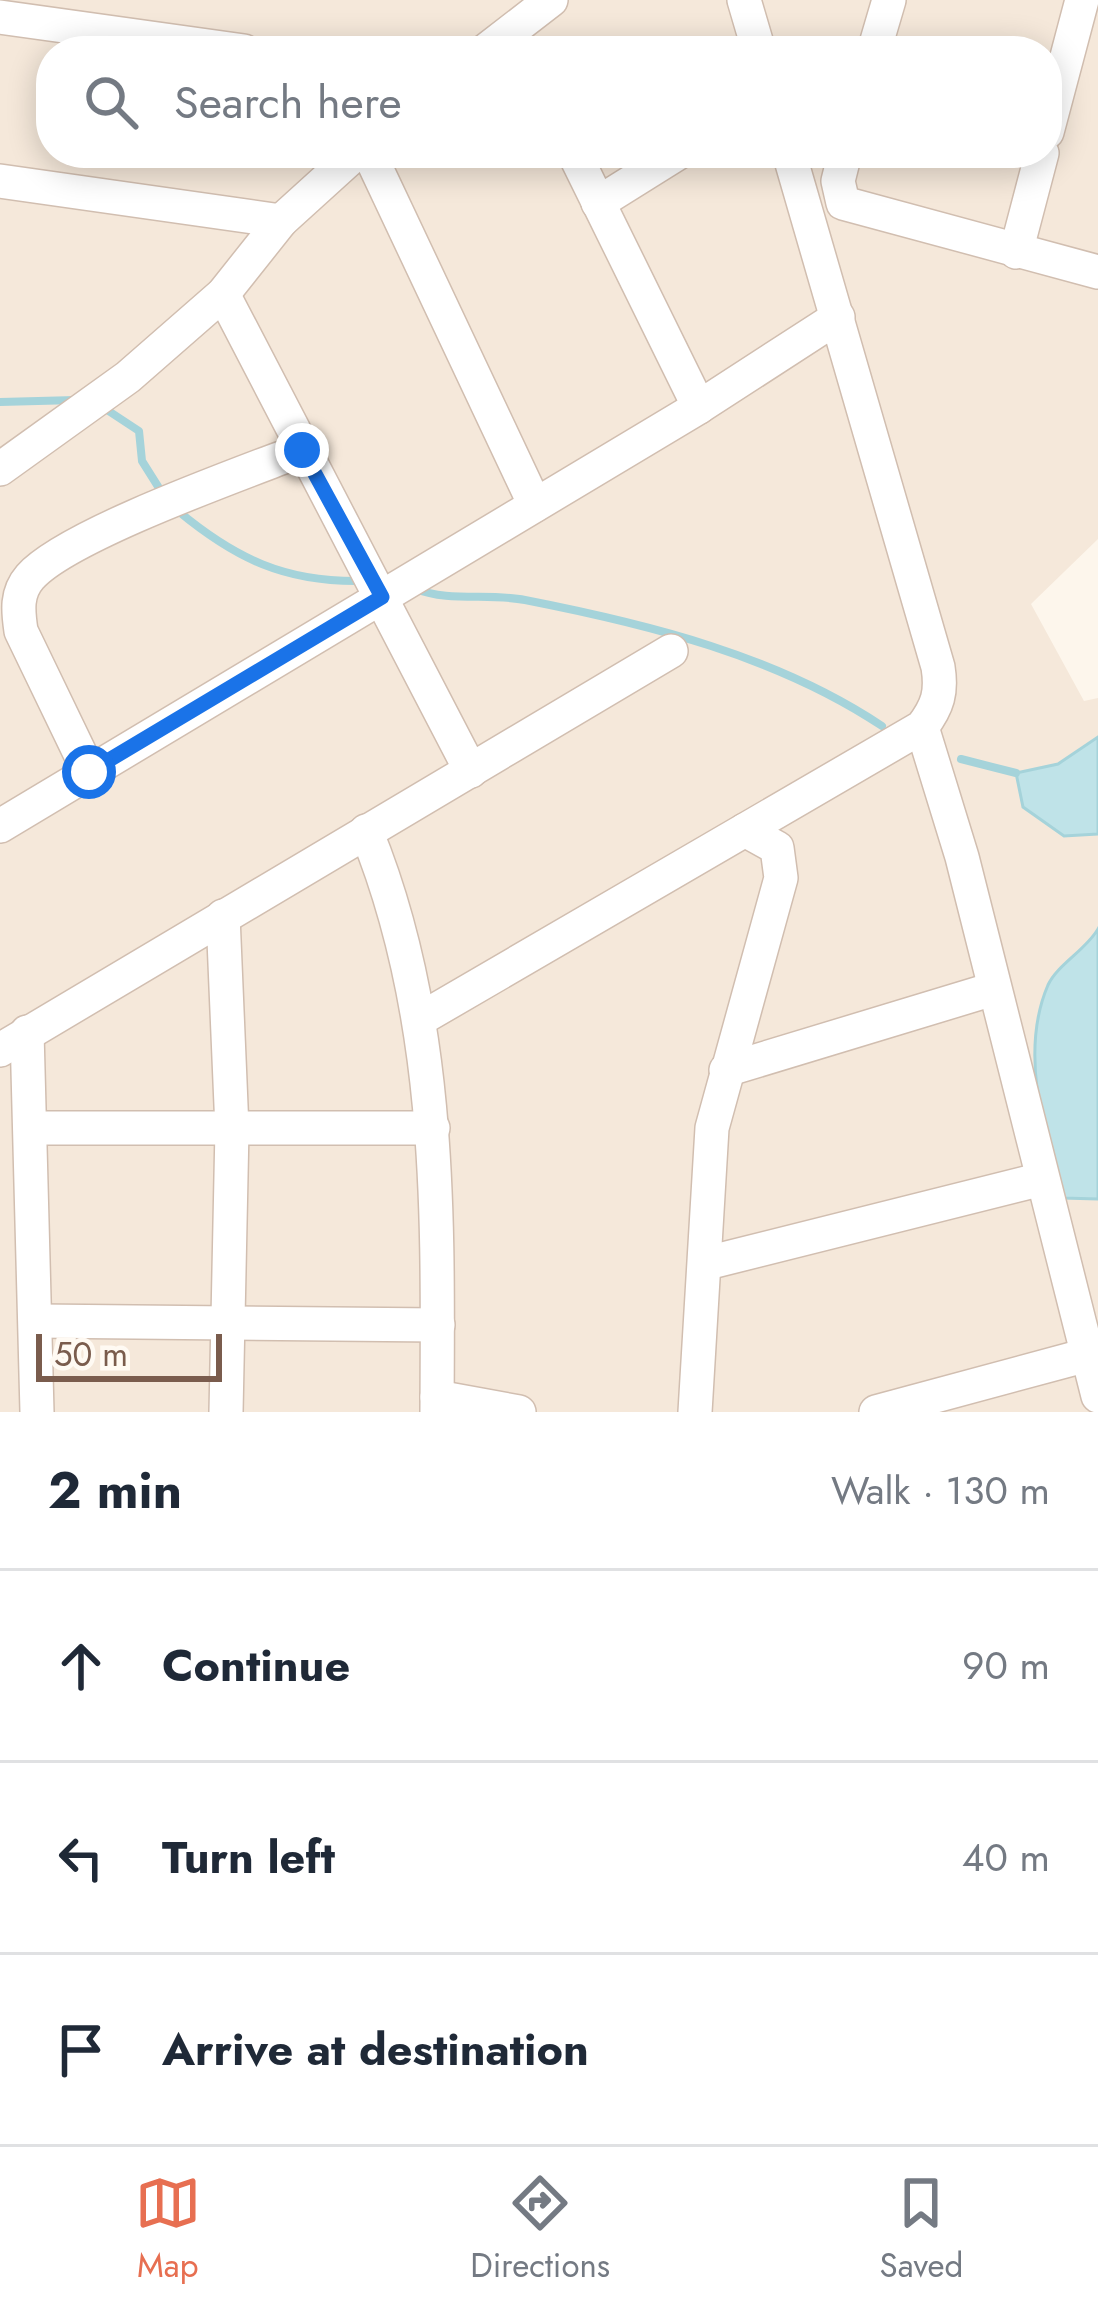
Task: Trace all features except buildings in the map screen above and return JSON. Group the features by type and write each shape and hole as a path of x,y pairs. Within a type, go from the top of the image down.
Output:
{"street":[{"path":"521,36 551,0"},
{"path":"744,0 755,36"},
{"path":"878,36 889,0"},
{"path":"1062,75 1082,0"},
{"path":"0,17 136,36"},
{"path":"0,469 128,377 223,294 281,220 339,168"},
{"path":"376,168 536,505"},
{"path":"581,168 699,407"},
{"path":"598,203 654,168"},
{"path":"422,1018 922,727 936,710 941,688 938,667 794,168"},
{"path":"838,194 842,168"},
{"path":"1016,252 1038,168"},
{"path":"0,181 281,220"},
{"path":"806,208 838,194"},
{"path":"838,194 854,207 1098,272"},
{"path":"223,294 471,770"},
{"path":"0,826 699,407 838,317"},
{"path":"89,772 21,631 17,606 26,582 44,564 168,503 302,450"},
{"path":"37,1412 31,1128 14,1041 671,652"},
{"path":"922,727 946,796 1098,1396"},
{"path":"695,1412 712,1128 781,878 777,848 745,830"},
{"path":"367,831 405,935 422,1018 433,1128 437,1404 520,1412"},
{"path":"223,916 232,1129 226,1412"},
{"path":"726,1070 993,989"},
{"path":"31,1128 433,1128"},
{"path":"707,1263 1042,1179"},
{"path":"38,1321 438,1325"},
{"path":"876,1412 1088,1355"}],"shaded area":[{"path":"0,0 1098,0 1098,539 1031,604 1084,701 1098,698 1098,1412 0,1412"}],"water":[{"path":"1098,737 1098,834 1064,836 1023,807 1016,773 1058,764"},
{"path":"1098,929 1098,1199 1063,1198 1038,1092 1035,1037 1048,985"}],"waterway":[{"path":"0,402 76,400"},
{"path":"101,406 139,431 142,461 164,496"},
{"path":"178,511 220,542 263,564 308,577 360,581"},
{"path":"416,589 525,600 664,632 799,680 882,726"},
{"path":"961,759 1016,773"}],"route":[{"path":"89,772 382,597 302,450"}]}
